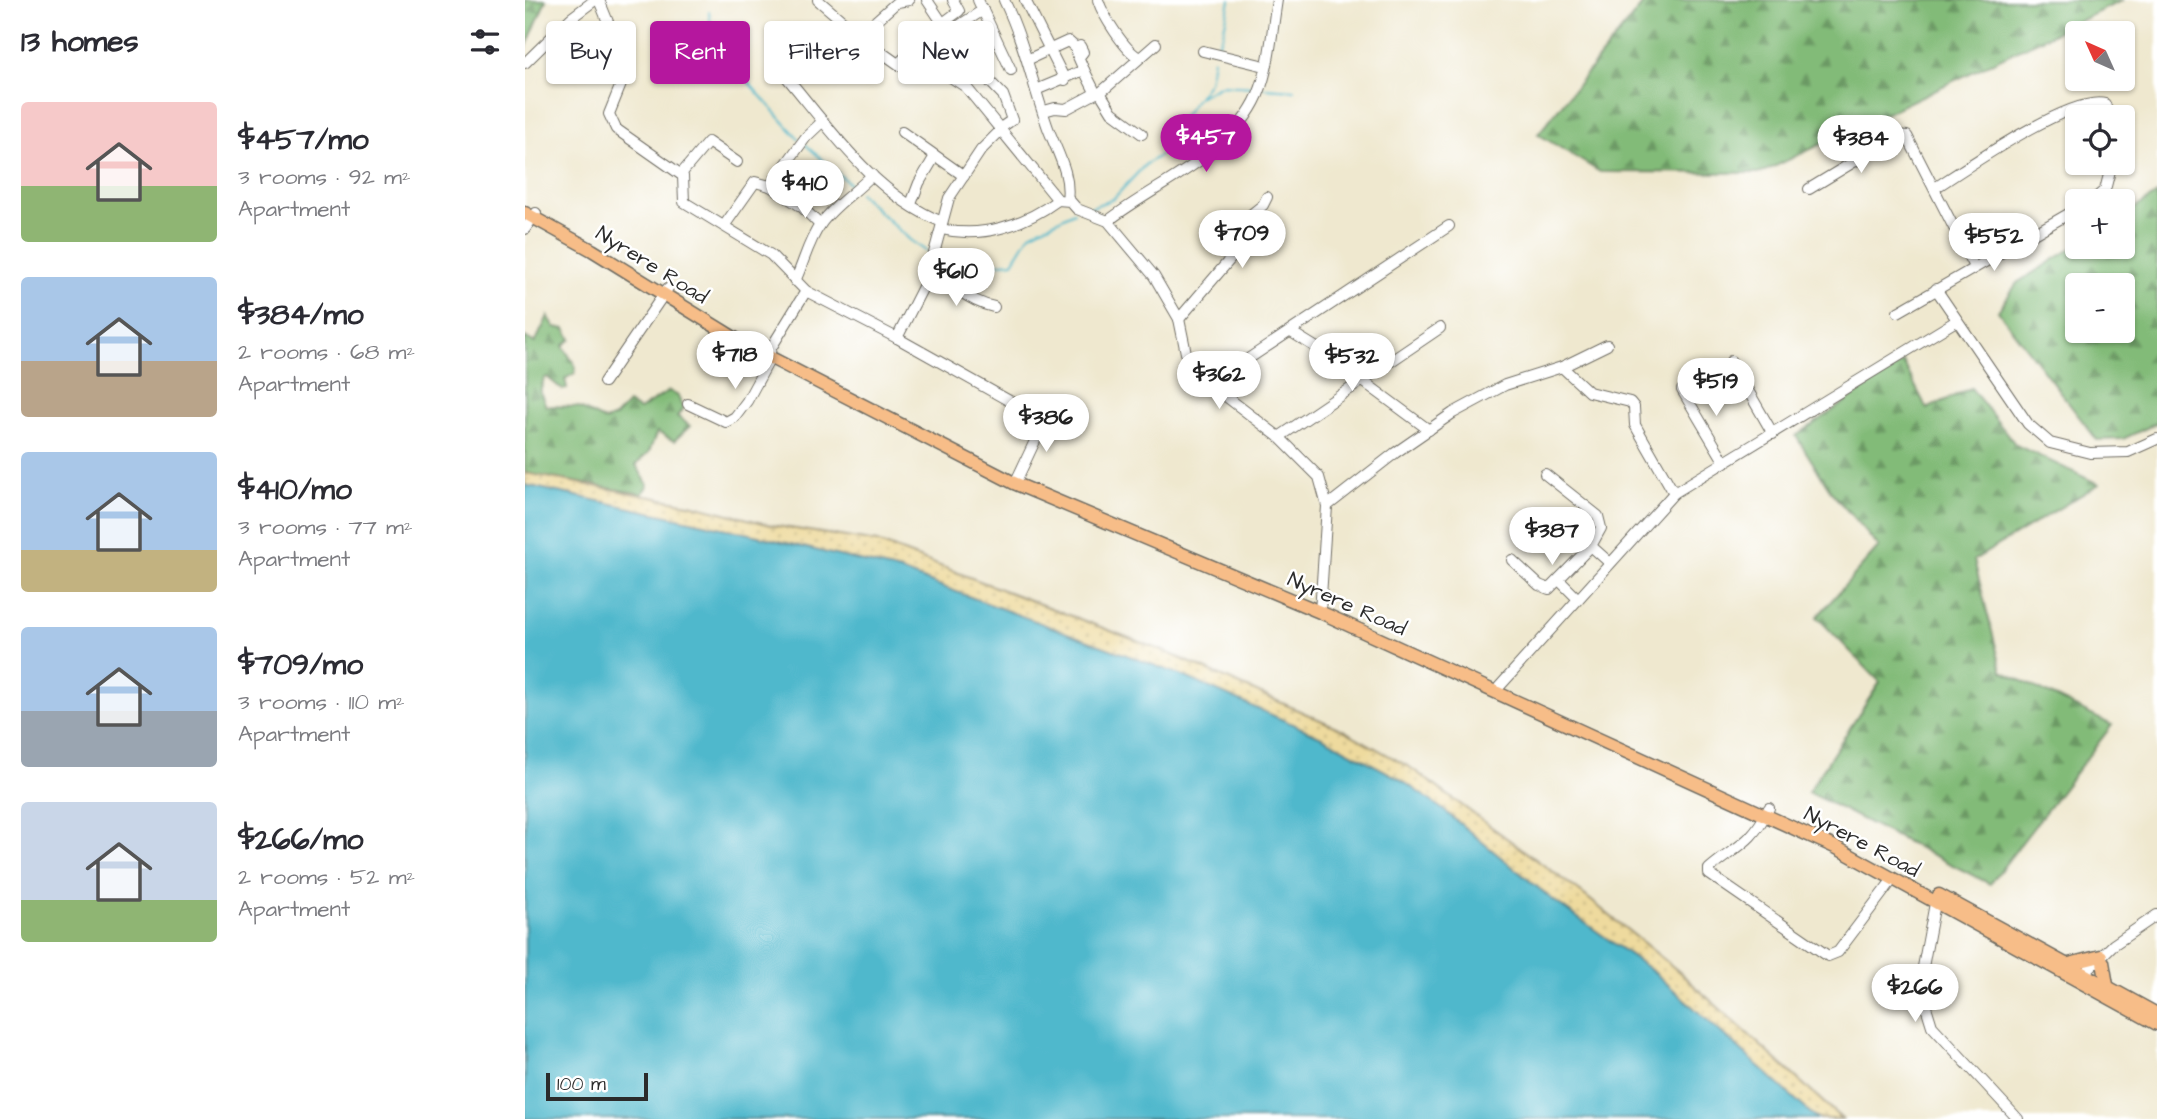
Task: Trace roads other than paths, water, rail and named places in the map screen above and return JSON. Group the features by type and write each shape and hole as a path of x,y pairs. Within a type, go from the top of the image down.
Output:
{"main road":[{"name":"Nyrere Road","path":"530,213 666,291 724,332 770,352 1018,477 1499,687 1767,811 1893,879 2069,964 2085,978 2107,985 2157,1014"},
{"name":"Nyrere Road","path":"770,352 1039,495 1320,609 1767,811 1840,841 1936,898 2085,978 2157,1024"},
{"path":"2069,964 2102,959 2107,985"}],"street":[{"path":"525,63 571,18 597,0 628,55 628,67 609,114 616,130 684,177 684,202 771,255 806,291 1040,418 1042,426 1018,477"},
{"path":"818,0 843,21"},
{"path":"876,21 897,2 909,0"},
{"path":"927,0 940,21"},
{"path":"953,0 966,20 980,5 1011,70"},
{"path":"1004,0 1029,59 1036,90 1064,164 1062,200"},
{"path":"1025,0 1065,80"},
{"path":"1098,0 1117,34 1138,57"},
{"path":"1108,221 1139,197 1215,152 1235,129 1260,87 1277,0"},
{"path":"946,21 958,11"},
{"path":"1029,59 1068,41 1077,52 1084,71 1112,112 1142,134"},
{"path":"1044,111 1058,107 1066,109 1098,93 1156,44"},
{"path":"1211,53 1265,66"},
{"path":"1036,90 1084,71"},
{"path":"792,84 872,175 942,225 964,234 998,229 1037,214 1062,200"},
{"path":"961,84 1062,200 1108,221 1154,276 1178,319 1186,352 1219,391 1279,437 1319,477 1327,506 1320,609"},
{"path":"897,338 928,276 949,198 981,150 1012,120 1003,96 990,84"},
{"path":"2083,105 2097,101 2105,105"},
{"path":"992,120 1008,108"},
{"path":"1935,188 2031,127 2065,112"},
{"path":"770,186 823,121"},
{"path":"902,132 964,176"},
{"path":"1809,189 1898,135 1907,136 1974,267"},
{"path":"681,174 708,142 737,162"},
{"path":"911,204 919,183 935,156"},
{"path":"795,281 809,243 820,225 872,175"},
{"path":"724,226 755,182 770,186 802,207 820,225"},
{"path":"1178,319 1238,250 1248,217 1263,205 1267,197"},
{"path":"525,229 530,213"},
{"path":"1898,312 2065,216"},
{"path":"1219,391 1231,372 1449,226"},
{"path":"928,276 958,287 967,298 994,307"},
{"path":"1936,289 2028,424 2050,443 2090,453 2128,452 2157,439"},
{"path":"604,382 666,291"},
{"path":"688,404 726,422 735,417 760,379 770,352 806,291"},
{"path":"1499,687 1674,493 1957,321"},
{"path":"1279,437 1440,328"},
{"path":"1291,332 1429,430"},
{"path":"1327,506 1429,430 1505,385 1562,367 1607,345"},
{"path":"1731,361 1773,434"},
{"path":"1562,367 1589,392 1630,402 1634,407 1635,425 1674,493"},
{"path":"1682,390 1724,461"},
{"path":"1512,560 1545,590 1560,581 1591,546 1601,527 1598,516 1545,474"},
{"path":"1591,546 1610,563"},
{"path":"1560,581 1577,598"},
{"path":"1767,811 1753,835 1737,851 1709,869 1709,874 1828,956 1838,952 1893,879"},
{"path":"1936,898 1923,967 1923,997 1932,1026 2018,1119"},
{"path":"2085,978 2126,936 2157,915"}],"water":[{"path":"525,485 750,534 900,571 1183,676 1324,738 1400,779 1442,809 1553,900 1655,973 1817,1119 525,1119"}],"waterway":[{"path":"1215,50 1223,34 1230,0"},
{"path":"709,12 710,20 749,83 798,138"},
{"path":"1089,208 1113,199 1146,164 1167,151 1176,126 1209,82 1213,59"},
{"path":"1200,96 1221,85 1255,87"},
{"path":"1264,88 1294,90"},
{"path":"805,144 853,187"},
{"path":"859,193 910,240 929,253"},
{"path":"938,256 991,264 1013,262 1030,234 1074,212"}]}
